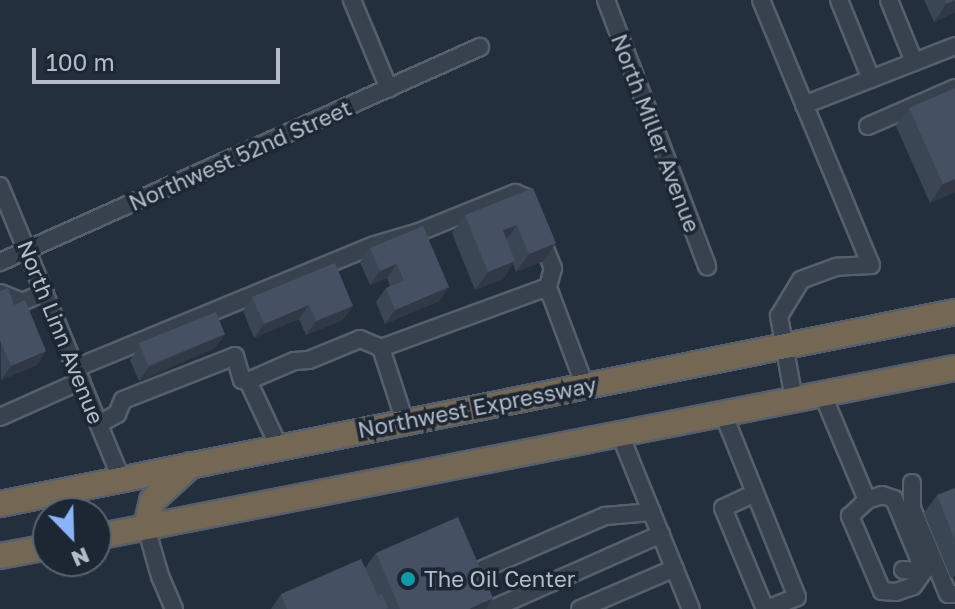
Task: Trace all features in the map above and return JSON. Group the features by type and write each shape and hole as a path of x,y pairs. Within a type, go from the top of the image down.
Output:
{"highway":[{"name":"Northwest Expressway","path":"0,504 955,312"},
{"path":"112,534 955,368"},
{"path":"146,527 152,501 192,464"},
{"path":"0,556 32,550"}],"street":[{"path":"352,0 389,89"},
{"name":"North Miller Avenue","path":"606,0 707,266"},
{"path":"761,0 871,265 836,267 801,280 779,316 794,399"},
{"path":"839,0 871,79"},
{"path":"889,0 914,62"},
{"path":"804,105 955,46"},
{"name":"Northwest 52nd Street","path":"0,262 480,47"},
{"path":"868,126 955,88"},
{"name":"North Linn Avenue","path":"0,186 121,478"},
{"path":"0,417 78,375 375,245 419,232 515,193 525,197 553,268 547,290 585,386"},
{"path":"99,424 117,414 123,400 235,356 242,380 248,381 294,361 309,360 360,339 381,348 547,290"},
{"path":"0,293 22,302 45,292"},
{"path":"381,348 405,422"},
{"path":"248,381 279,447"},
{"path":"822,393 867,500"},
{"path":"723,413 797,597 766,609 723,508 753,494"},
{"path":"619,432 675,568 685,607"},
{"path":"912,483 912,508 948,594 955,594"},
{"path":"882,495 894,499 924,571 913,586 896,592 892,579 850,516 867,500 882,495"},
{"path":"464,609 453,582 605,516 652,512"},
{"path":"146,527 160,576 174,609"},
{"path":"492,609 661,534"},
{"path":"580,609 675,568"},
{"path":"892,579 924,571"}],"building":[{"path":"955,88 955,179 943,184 909,108"},
{"path":"533,188 556,243 529,254 517,225 503,230 515,261 488,272 465,215"},
{"path":"423,226 449,287 395,310 386,288 404,281 397,264 380,271 370,248"},
{"path":"335,263 353,306 316,321 309,305 264,324 252,297"},
{"path":"8,288 14,305 25,300 46,351 11,366 0,340 0,291"},
{"path":"216,312 225,334 148,365 139,343"},
{"path":"955,488 955,540 937,495"},
{"path":"458,517 493,598 469,609 400,609 376,553"},
{"path":"361,559 384,609 287,609 281,594"},
{"path":"382,594 388,608 385,609 378,596"}],"place":[{"name":"The Oil Center","path":"408,579"}]}
